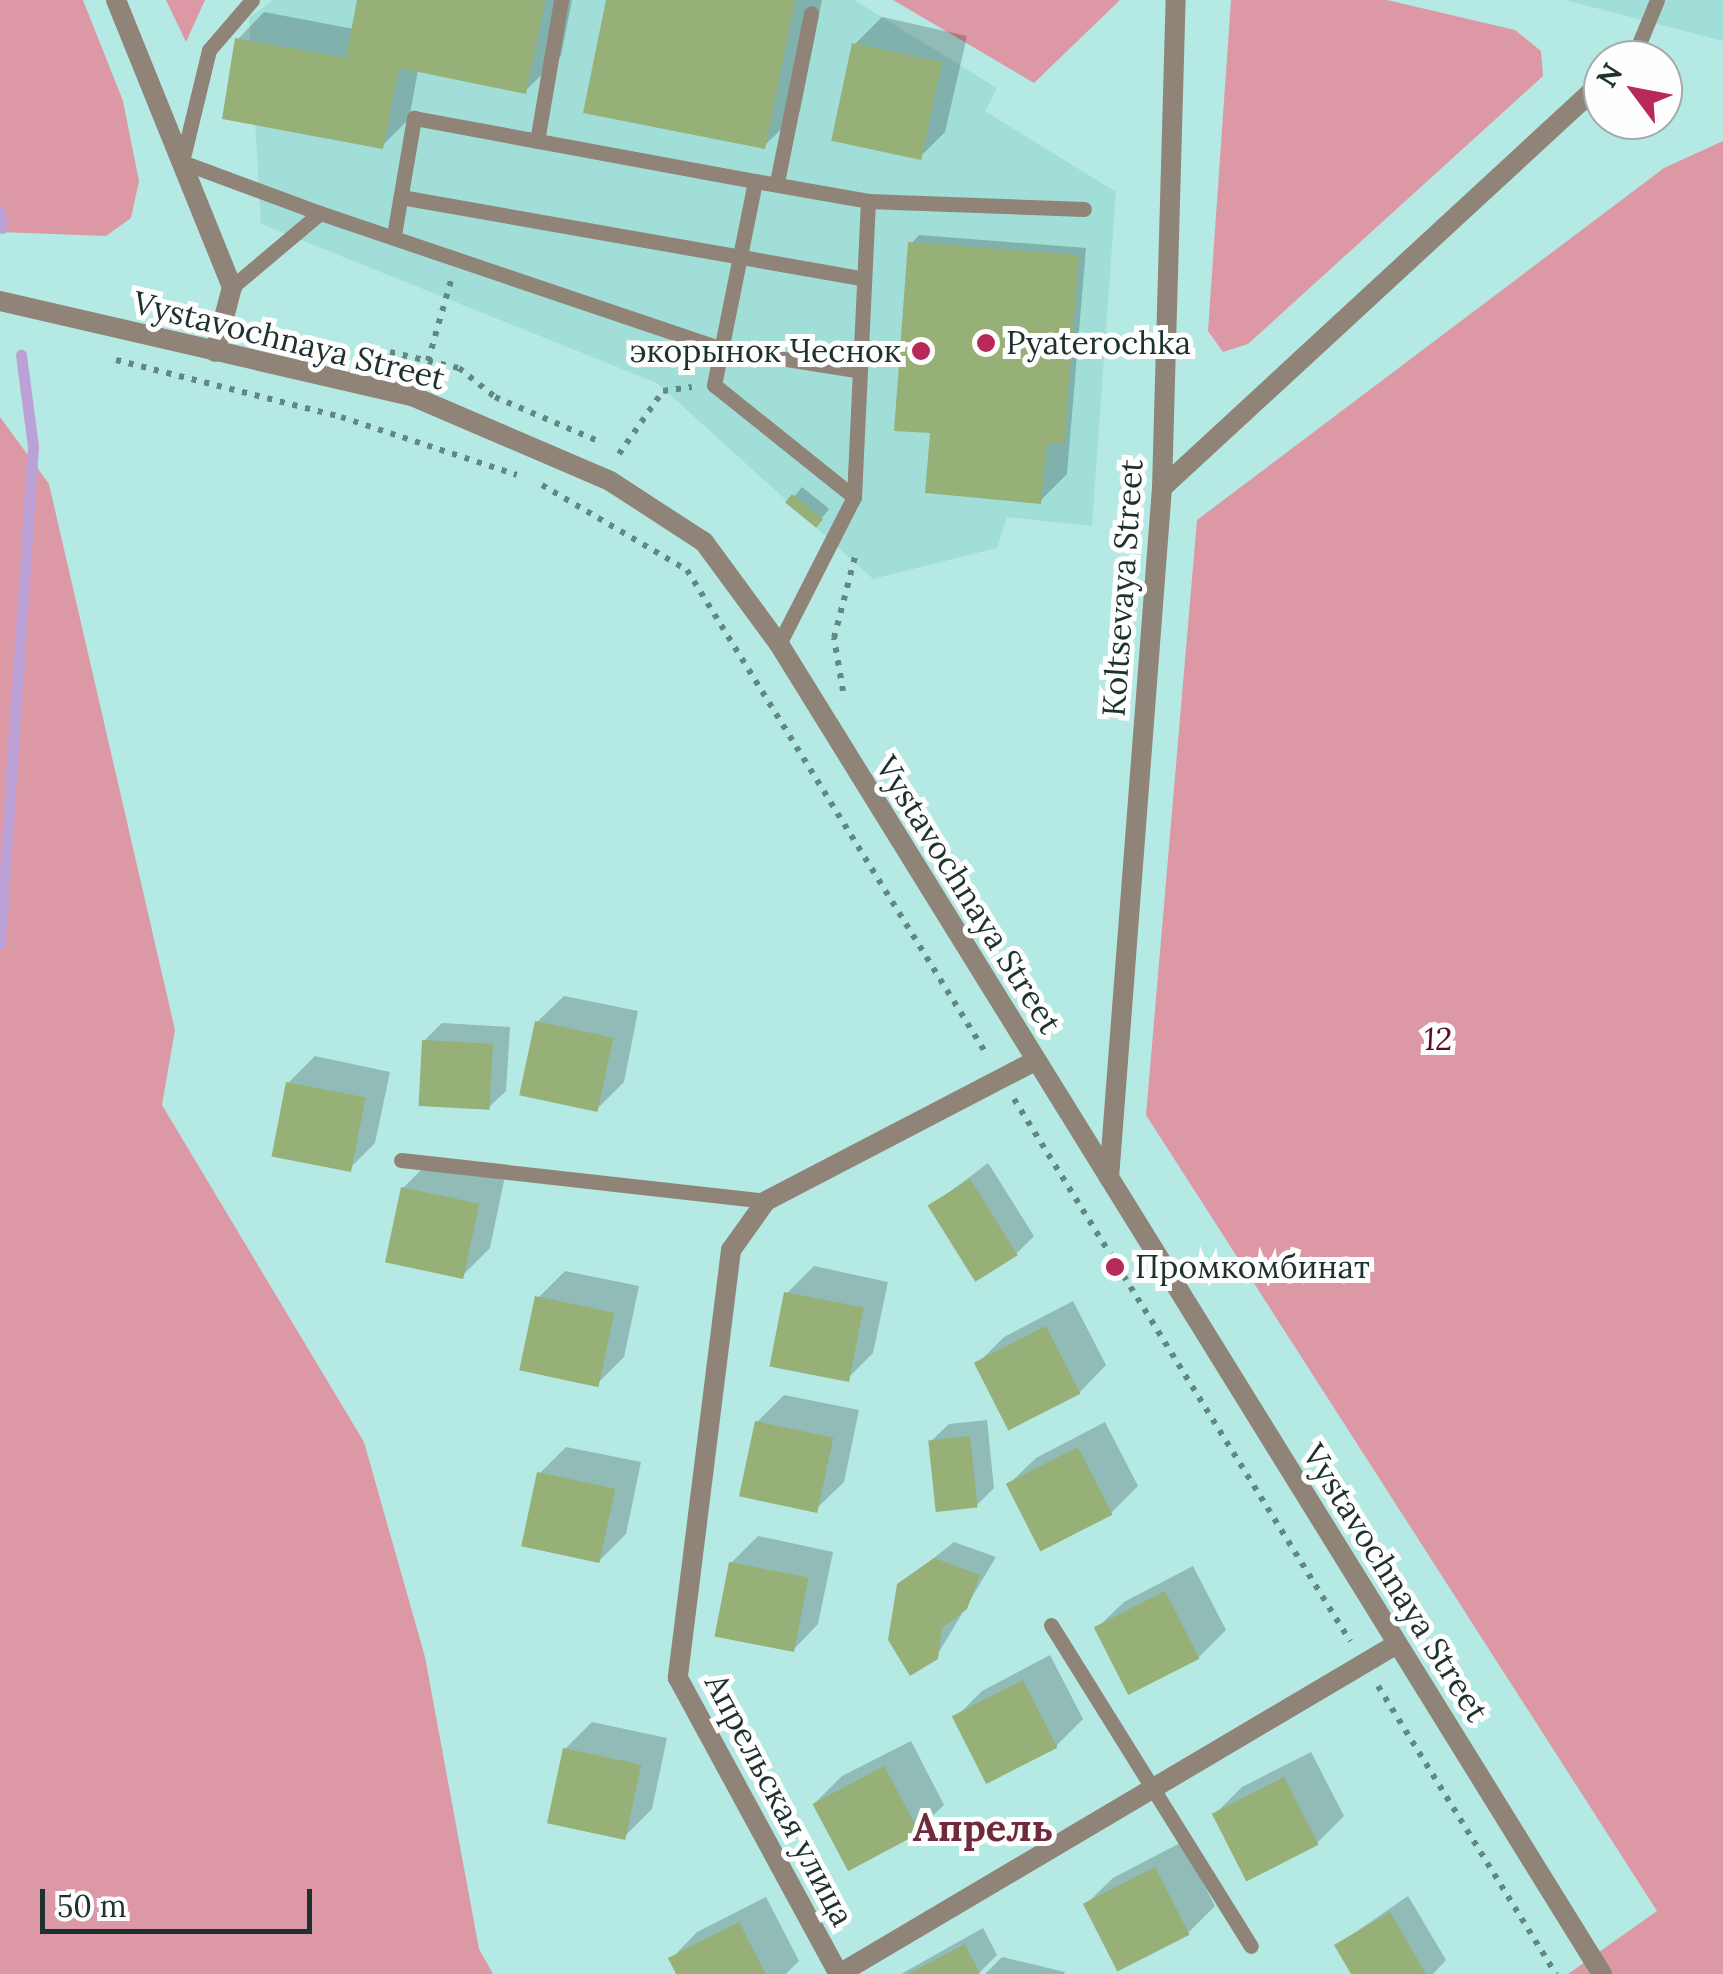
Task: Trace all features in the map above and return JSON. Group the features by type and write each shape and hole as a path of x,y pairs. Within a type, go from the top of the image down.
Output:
{"street":[{"path":"116,0 232,287 216,352"},
{"name":"Koltsevaya Street","path":"1109,1178 1162,488 1176,0"},
{"path":"1162,488 1583,99"},
{"name":"Vystavochnaya Street","path":"0,301 412,396 610,480 704,542 779,644 1602,1974"},
{"name":"Апрельская улица","path":"1034,1061 766,1202 731,1250 678,1678 839,1974 1397,1644"}],"lane":[{"path":"252,0 209,50 182,162 320,213 722,349 854,370"},
{"path":"537,141 561,0"},
{"path":"1637,40 1657,0"},
{"path":"777,182 811,13"},
{"path":"394,235 414,118 868,201 1084,210"},
{"path":"755,181 714,384 854,498"},
{"path":"401,197 738,262 862,278"},
{"path":"779,644 854,498 854,370 868,201"},
{"path":"232,287 320,213"},
{"path":"402,1160 766,1202"},
{"path":"1051,1625 1148,1792 1251,1946"}],"path":[{"path":"428,361 457,257"},
{"path":"390,352 428,361 620,452"},
{"path":"102,357 341,418 534,480 687,570 1556,1974"},
{"path":"595,516 620,452 663,391 714,384"},
{"path":"846,698 834,638 856,567 854,498"},
{"path":"1090,1221 1123,1200"}],"shaded area":[{"path":"273,0 854,0 997,88 985,111 1116,192 1092,526 1007,517 997,548 873,579 657,383 261,224 249,18"},
{"path":"1565,0 1723,0 1723,41"}],"green space":[{"path":"0,0 83,0 123,101 139,181 131,218 106,236 0,232"},
{"path":"166,0 205,0 186,42"},
{"path":"893,0 1120,0 1034,83"},
{"path":"1231,0 1387,0 1515,30 1541,51 1543,76 1248,344 1223,352 1208,331"},
{"name":"12","path":"1723,141 1723,1974 1568,1974 1657,1911 1146,1115 1197,520 1664,168"},
{"path":"0,417 49,484 175,1030 162,1105 364,1442 425,1657 479,1949 493,1974 0,1974"}],"building":[{"path":"357,0 545,0 526,94 399,68 383,149 222,119 235,38 346,58"},
{"path":"606,0 795,0 765,149 583,113"},
{"path":"852,43 942,62 921,160 831,141"},
{"name":"Pyaterochka","path":"908,242 1079,255 1064,444 1047,444 1041,504 925,493 930,433 894,431"},
{"path":"792,494 823,519 816,528 785,503"},
{"path":"535,1021 613,1038 597,1112 519,1095"},
{"path":"422,1040 493,1044 489,1110 419,1106"},
{"path":"286,1082 366,1097 351,1172 271,1157"},
{"path":"970,1179 1018,1255 975,1282 928,1205"},
{"path":"401,1187 479,1204 463,1279 385,1262"},
{"path":"784,1292 864,1307 849,1382 769,1367"},
{"path":"535,1296 614,1313 598,1387 519,1370"},
{"path":"1046,1326 1081,1394 1008,1430 974,1363"},
{"path":"755,1421 833,1438 817,1513 739,1496"},
{"path":"970,1436 978,1508 936,1512 928,1440"},
{"path":"1078,1447 1113,1515 1040,1551 1006,1484"},
{"path":"537,1472 615,1489 599,1563 521,1546"},
{"path":"934,1558 980,1575 967,1609 942,1628 938,1659 910,1676 888,1640 897,1584"},
{"path":"729,1562 809,1577 794,1652 714,1637"},
{"path":"1165,1591 1200,1659 1128,1695 1094,1627"},
{"path":"1023,1680 1058,1748 986,1784 952,1716"},
{"path":"563,1748 641,1765 625,1840 547,1823"},
{"path":"884,1766 920,1833 848,1871 812,1804"},
{"path":"1284,1777 1319,1845 1246,1881 1212,1814"},
{"path":"1155,1867 1190,1935 1117,1971 1083,1904"},
{"path":"1390,1912 1426,1974 1351,1974 1334,1945"},
{"path":"739,1922 766,1974 676,1974 668,1958"},
{"path":"965,1944 980,1974 908,1974"}],"waterway":[{"path":"0,211 2,228"},
{"path":"0,944 33,446 21,355"}],"place":[{"name":"Pyaterochka","path":"986,343"},
{"name":"экорынок Чеснок","path":"921,351"},
{"name":"Промкомбинат","path":"1115,1267"}],"district":[{"name":"Апрель","path":"983,1828"}]}
